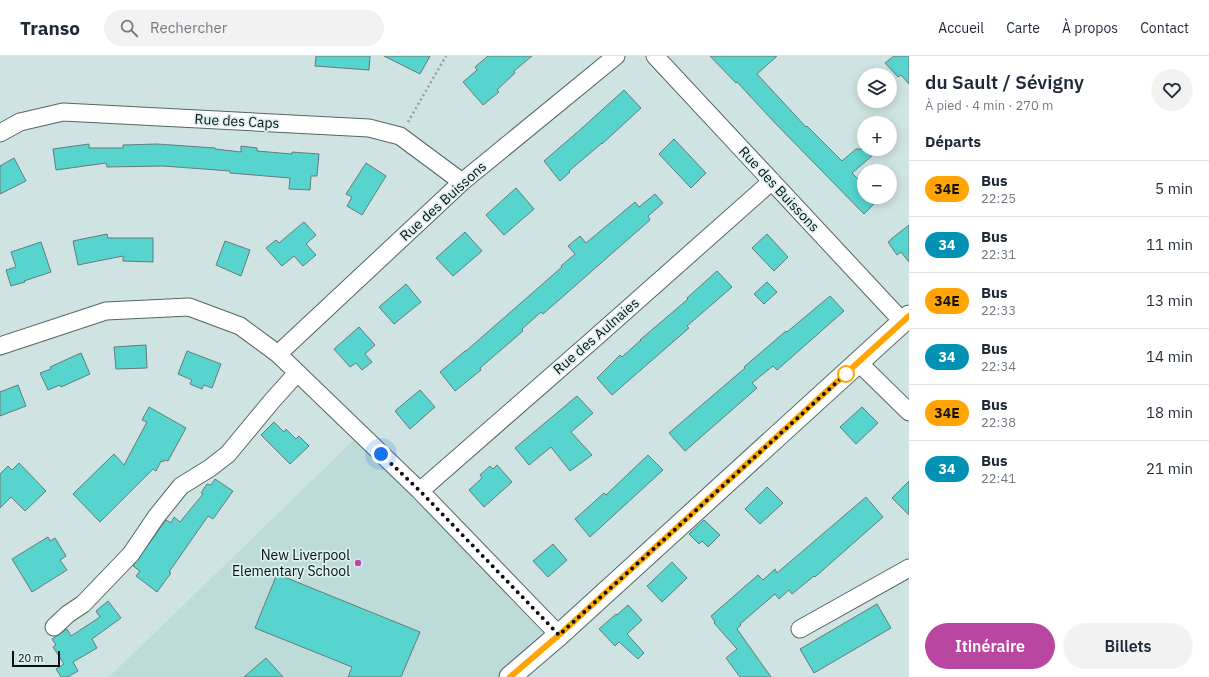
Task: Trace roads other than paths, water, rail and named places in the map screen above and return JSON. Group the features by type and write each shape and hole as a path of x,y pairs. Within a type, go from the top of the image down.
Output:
{"street":[{"name":"Rue des Buissons","path":"278,354 462,182 616,56"},
{"name":"Rue des Buissons","path":"655,56 906,319"},
{"name":"Rue des Caps","path":"0,133 20,122 63,112 369,128 400,136 462,182"},
{"name":"Rue des Aulnaies","path":"420,491 772,180"},
{"path":"0,346 106,311 189,307 240,326 278,354 420,491 559,635"},
{"path":"510,677 559,635 906,319"},
{"path":"859,363 909,412"},
{"path":"54,626 83,604 131,554 156,517 181,486 210,468 228,454 297,373"},
{"path":"800,629 909,568"}],"place":[{"name":"New Liverpool Elementary School","path":"358,563"}]}
